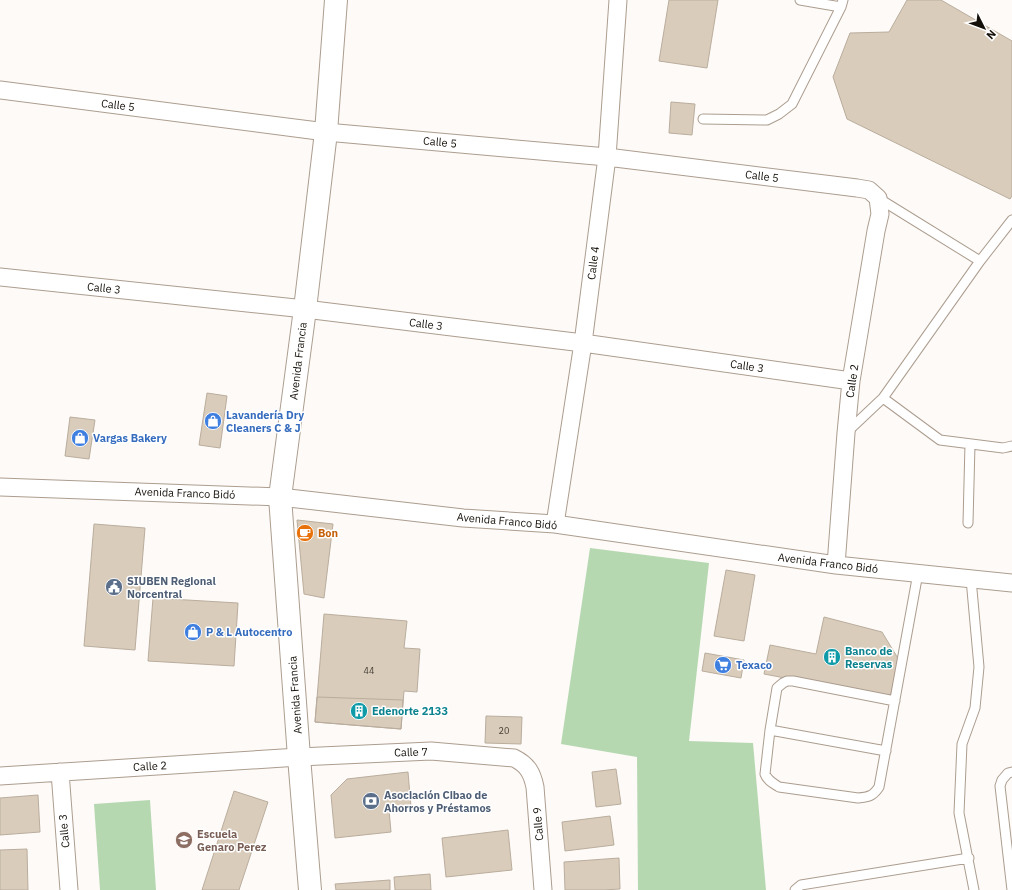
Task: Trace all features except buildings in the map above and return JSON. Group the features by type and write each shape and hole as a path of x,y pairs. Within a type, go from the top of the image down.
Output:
{"main road":[{"name":"Avenida Francia","path":"310,890 280,497 326,132 336,0"}],"street":[{"name":"Calle 4","path":"554,524 583,343 607,157 618,0"},
{"name":"Calle 5","path":"0,90 326,132 607,157 857,188 869,190 878,198"},
{"name":"Calle 2","path":"836,565 851,381 880,214 878,198"},
{"name":"Calle 3","path":"0,278 304,309 583,343 851,381"},
{"name":"Avenida Franco Bidó","path":"0,487 280,497 463,518 554,524 836,565 1012,583"},
{"name":"Calle 7","path":"299,757 432,751 514,758 521,762"},
{"name":"Calle 2","path":"0,776 299,757"},
{"name":"Calle 9","path":"521,762 532,775 535,787 543,890"},
{"name":"Calle 3","path":"60,772 69,890"}],"lane":[{"path":"703,119 767,120 779,114 792,104 842,3 800,0"},
{"path":"878,198 980,262"},
{"path":"846,432 883,398 980,262 1012,220"},
{"path":"883,398 940,440 1003,448 1012,446"},
{"path":"968,523 970,444"},
{"path":"895,701 793,681 783,683 777,688 765,774 767,778 779,787 858,798 874,794 879,787 886,751 895,701 918,573"},
{"path":"971,579 979,667 975,708 962,744 959,813 969,858 974,890"},
{"path":"770,730 886,751"},
{"path":"1012,772 1008,773 1002,780 1000,786 1012,890"},
{"path":"795,890 801,885 969,858"}],"green space":[{"path":"590,548 709,563 689,741 753,743 766,890 638,890 637,757 561,744"},
{"path":"150,800 156,890 100,890 94,804"}],"place":[{"name":"Lavandería Dry Cleaners C & J","path":"213,421"},
{"name":"Vargas Bakery","path":"80,438"},
{"name":"Bon","path":"305,533"},
{"name":"SIUBEN Regional Norcentral","path":"114,587"},
{"name":"P & L Autocentro","path":"193,632"},
{"name":"Banco de Reservas","path":"832,657"},
{"name":"Texaco","path":"723,665"},
{"name":"Edenorte 2133","path":"359,711"},
{"name":"Asociación Cibao de Ahorros y Préstamos","path":"371,801"},
{"name":"Escuela Genaro Perez","path":"184,840"}]}
